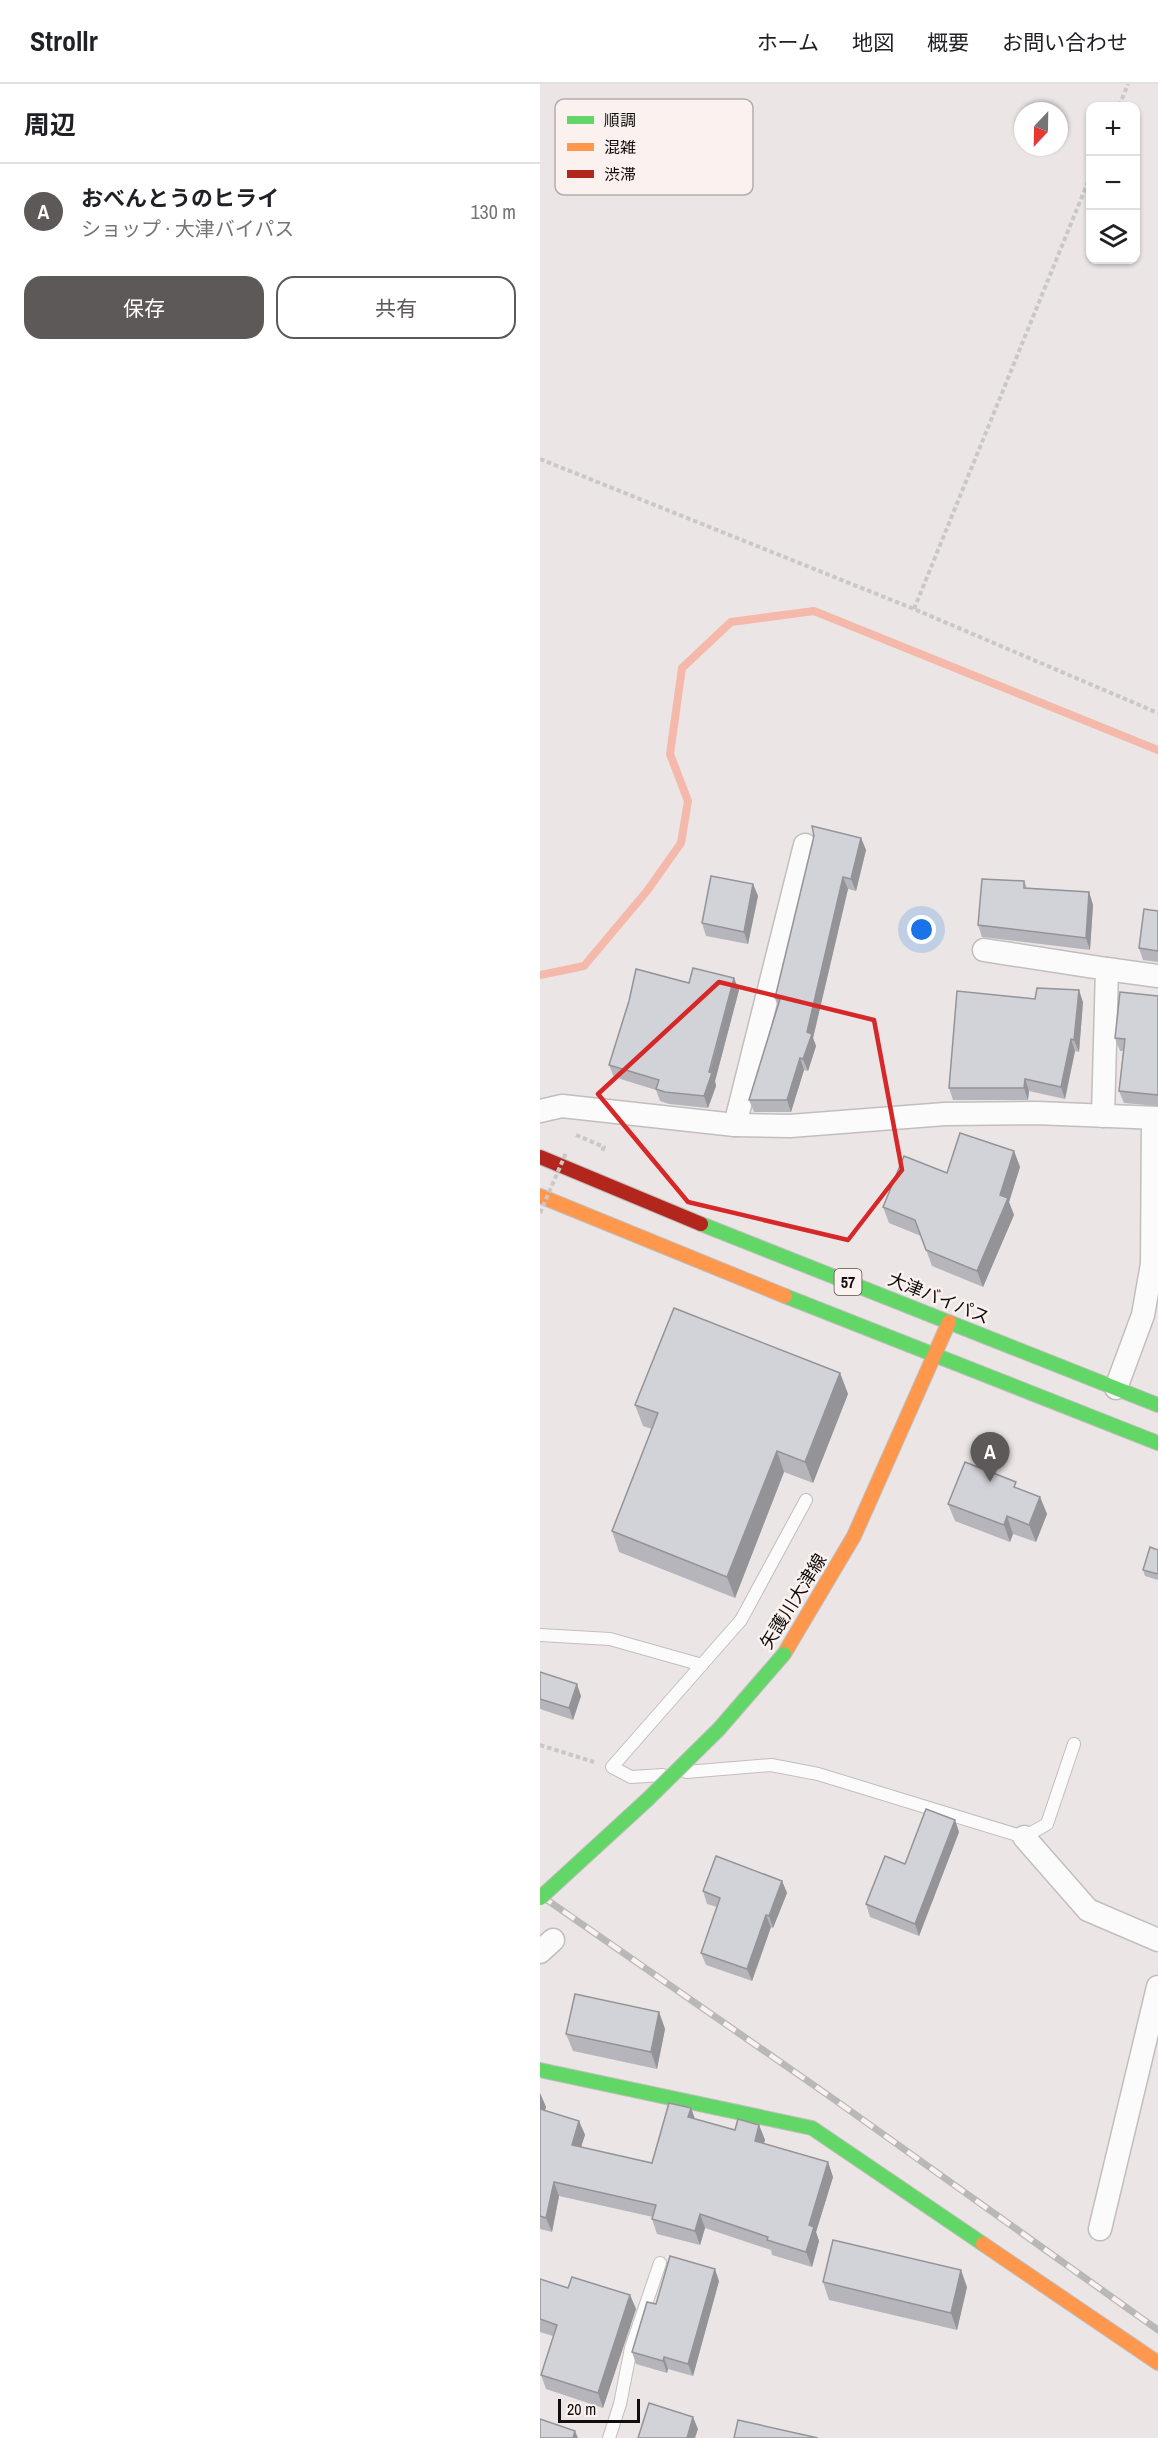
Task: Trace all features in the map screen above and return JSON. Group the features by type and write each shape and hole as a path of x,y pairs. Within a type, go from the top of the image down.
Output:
{"main road":[{"name":"大津バイパス","path":"540,1157 622,1193 1158,1405"},
{"name":"57","path":"540,1196 935,1357 1158,1443"},
{"name":"矢護川大津線","path":"540,1898 648,1799 719,1729 784,1654 854,1536 949,1322"},
{"path":"540,2070 812,2128 1158,2363"}],"street":[{"path":"735,1125 805,845"},
{"path":"984,950 1158,976"},
{"path":"1103,1116 1107,969"},
{"path":"540,1111 562,1106 735,1125 790,1126 945,1114 1156,1118 1152,1264 1143,1315 1116,1388"},
{"path":"1024,1837 1088,1910 1158,1940"},
{"path":"1100,2229 1158,1987"}],"lane":[{"path":"806,1500 741,1620 612,1767 631,1777 771,1765 818,1774 1024,1837 1047,1824 1074,1744"},
{"path":"540,1635 610,1639 702,1665"},
{"path":"609,2438 620,2404 631,2348 660,2263"}],"path":[{"path":"1121,102 1128,84"},
{"path":"914,609 1086,187"},
{"path":"540,459 914,609 1158,714"},
{"path":"540,1213 566,1153"},
{"path":"540,1745 612,1767"}],"highlighted area":[{"path":"719,982 874,1020 902,1170 848,1240 688,1202 598,1094"}],"building":[{"path":"812,826 861,838 851,879 843,877 807,1032 812,1034 803,1059 800,1058 787,1100 749,1100 780,999 775,998 814,836"},
{"path":"711,876 753,884 744,932 702,923"},
{"path":"982,879 1024,881 1024,888 1089,892 1086,938 978,925"},
{"path":"1144,909 1158,911 1158,951 1139,948"},
{"path":"693,968 734,978 709,1072 712,1073 704,1096 665,1092 656,1089 659,1080 609,1065 629,1001 636,969 689,983"},
{"path":"1037,988 1079,990 1074,1040 1071,1039 1061,1087 1025,1079 1024,1088 949,1088 957,991 1035,999"},
{"path":"1120,992 1158,996 1158,1095 1119,1091 1125,1039 1115,1038"},
{"path":"960,1133 1014,1151 1000,1195 1008,1198 977,1271 926,1250 915,1220 883,1207 904,1156 947,1173"},
{"path":"674,1308 840,1373 805,1462 777,1451 727,1577 612,1531 658,1413 635,1405"},
{"path":"965,1462 1016,1482 1014,1487 1040,1497 1029,1525 1007,1516 1004,1525 948,1504"},
{"path":"1150,1547 1158,1550 1158,1574 1143,1570"},
{"path":"540,1672 577,1684 569,1708 540,1699"},
{"path":"926,1809 955,1820 915,1924 866,1904 885,1856 905,1864"},
{"path":"716,1856 782,1881 769,1916 766,1915 747,1969 701,1953 720,1898 703,1891"},
{"path":"575,1994 659,2012 651,2052 566,2034"},
{"path":"669,2103 691,2108 688,2117 735,2130 738,2119 759,2125 755,2141 828,2162 809,2225 814,2227 806,2252 767,2240 768,2237 700,2214 695,2231 652,2219 656,2205 554,2182 546,2218 540,2216 540,2109 579,2121 572,2145 652,2163"},
{"path":"833,2240 961,2270 951,2313 823,2282"},
{"path":"670,2256 715,2269 688,2364 664,2357 663,2361 632,2352 647,2302 656,2304"},
{"path":"572,2277 630,2295 598,2393 541,2375 557,2325 540,2319 540,2279 568,2288"},
{"path":"649,2403 693,2417 687,2438 638,2438"},
{"path":"540,2419 575,2431 573,2438 540,2438"},
{"path":"738,2420 818,2438 734,2438"}],"waterway":[{"path":"540,975 584,966 647,891 681,843 688,801 670,754 682,668 731,622 814,611 1158,750"}],"railway":[{"path":"540,1895 835,2100 1158,2330"}],"traffic: fast":[{"path":"701,1224 1158,1405"},
{"path":"785,1296 1158,1443"},
{"path":"540,1898 648,1799 719,1729 784,1654"},
{"path":"540,2070 812,2128 983,2244"}],"traffic: slow":[{"path":"540,1196 785,1296"},
{"path":"784,1654 854,1536 949,1322"},
{"path":"983,2244 1158,2363"}],"traffic: jam":[{"path":"540,1157 701,1224"}],"place":[{"name":"おべんとうのヒライ","path":"990,1482"}]}
